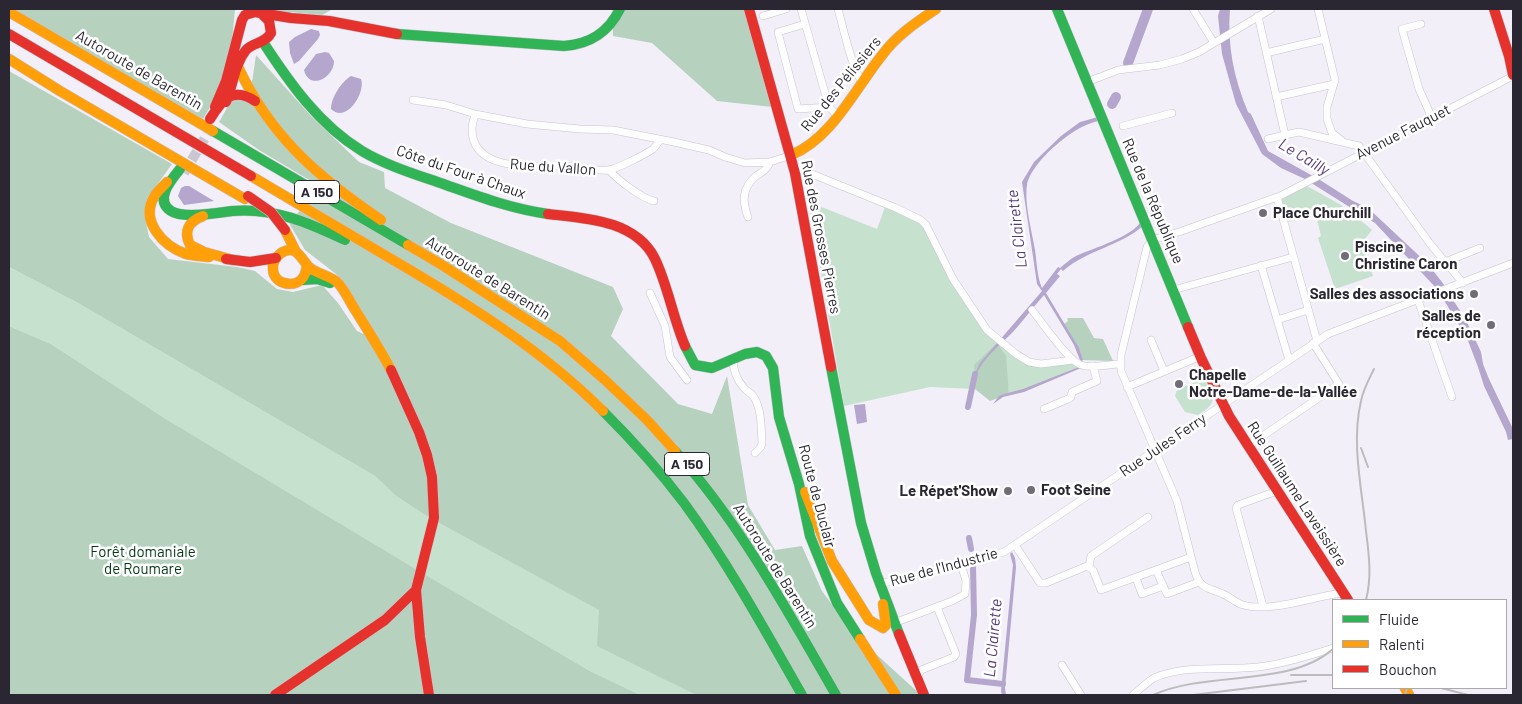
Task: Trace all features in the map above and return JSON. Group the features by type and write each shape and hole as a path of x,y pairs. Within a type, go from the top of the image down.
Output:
{"main road":[{"path":"237,9 242,38 250,43 259,43"},
{"path":"257,103 245,94 228,97 223,100 213,120 226,81 239,27 245,16 256,11 291,18 329,21 404,35 564,46 578,45 601,36 611,25 620,9"},
{"path":"748,9 792,160"},
{"name":"Rue des Pélissiers","path":"792,160 816,141 892,44 936,9"},
{"name":"Rue de la République","path":"1057,9 1222,405"},
{"path":"1494,9 1513,75"},
{"path":"1501,9 1513,48"},
{"path":"256,11 269,20 271,30"},
{"name":"Autoroute de Barentin","path":"9,12 442,265 560,342 605,380 647,420 716,500 784,604 836,695"},
{"path":"228,97 246,50 270,35 274,25 291,18"},
{"name":"A 150","path":"9,34 388,258 496,325 548,361 591,399 661,476 694,517 740,589 802,695"},
{"name":"Côte du Four à Chaux","path":"259,43 325,121 341,137 378,160 503,205 532,212 598,221 626,230 637,237 647,246 658,262 685,350 695,365 712,368 731,359"},
{"path":"9,58 67,95 247,198 283,231 296,252"},
{"path":"238,67 257,103 305,160 326,180 357,204 442,265"},
{"name":"Rue des Grosses Pierres","path":"792,160 863,535 884,596"},
{"path":"345,296 328,282 321,279 312,278 292,285 286,285 264,267 250,262 188,254 169,246 161,239 152,225 151,207 154,198 182,171 164,191 167,207 175,214 250,210 265,212 318,228 388,258"},
{"path":"161,239 156,216 157,207 164,196"},
{"path":"221,212 196,218 191,222 187,227 187,240 195,248 233,260"},
{"path":"273,273 272,268 279,255 284,238 283,231"},
{"path":"250,262 279,255 287,251 296,252 304,257 307,265 307,271 302,280"},
{"path":"307,265 332,278 338,284 389,365 400,386 427,455 434,497 434,518 416,590 420,637 429,695"},
{"name":"Route de Duclair","path":"731,359 757,352 766,356 773,368 779,418 800,484 810,536 837,603 896,695"},
{"name":"Rue Guillaume Laveissière","path":"1222,405 1345,596"},
{"path":"800,484 807,494 832,560 869,620 883,628 886,625 883,608 884,596"},
{"path":"275,695 385,620 416,590"},
{"path":"884,596 924,695"}],"street":[{"path":"764,16 786,9"},
{"path":"801,9 829,107 837,115"},
{"path":"838,9 855,67 859,79 862,81"},
{"path":"1192,9 1216,41"},
{"path":"1087,82 1118,70 1173,62 1190,56 1271,9"},
{"path":"1318,9 1334,80 1327,107 1327,119 1334,135 1344,142"},
{"path":"1258,16 1285,134"},
{"path":"805,24 778,32 798,109 829,107"},
{"path":"1421,24 1402,29 1419,89 1432,118"},
{"path":"1266,53 1325,39"},
{"name":"Avenue Fauquet","path":"1152,240 1277,197 1513,75"},
{"path":"1276,97 1334,84"},
{"name":"Rue des Grosses Pierres","path":"413,100 446,105 475,114 527,124 613,130 709,150 745,163 792,160"},
{"path":"1123,126 1172,113"},
{"name":"Rue du Vallon","path":"475,114 472,128 474,142 480,152 490,160 504,164 576,166 609,170 617,168 654,148 660,140"},
{"path":"1268,139 1299,132 1359,146 1431,245 1463,284"},
{"path":"792,160 802,170 921,220 926,225 953,279 987,330 1016,354 1030,362 1041,364 1073,360"},
{"path":"748,217 743,204 745,190 748,184 767,168 770,162"},
{"name":"Rue du Vallon","path":"609,170 645,199 654,201"},
{"path":"1248,446 1339,384 1315,342 1277,197"},
{"path":"1152,240 1147,247 1120,364 1127,387 1177,501 1199,582 1205,588 1229,596 1241,605 1274,606 1345,596"},
{"path":"1445,262 1480,248"},
{"path":"1173,290 1293,257"},
{"name":"Rue Jules Ferry","path":"1007,550 1315,342 1340,329 1463,284 1513,263"},
{"path":"1261,265 1288,360"},
{"path":"650,293 665,326 670,357 687,380"},
{"path":"1418,300 1452,396"},
{"path":"1032,310 1073,360 1082,365 1093,366 1120,364"},
{"path":"1276,320 1308,310"},
{"path":"665,326 676,323"},
{"path":"1151,340 1164,371"},
{"path":"1127,387 1201,356"},
{"path":"731,359 738,379 744,388 755,398 759,410 762,443 755,453"},
{"path":"1044,409 1068,399 1071,397 1072,392 1097,380 1093,366"},
{"path":"1263,606 1236,508 1238,505 1277,491"},
{"path":"1148,517 1091,556 1090,566 1101,590 1191,557"},
{"path":"1015,545 1038,581 1042,583 1090,566"},
{"name":"Rue de l'Industrie","path":"880,584 999,554 1007,550"},
{"path":"894,623 965,594 966,581 961,564"},
{"path":"1156,570 1167,594 1199,582"},
{"path":"1136,578 1142,594 1163,586"},
{"path":"917,678 921,670 954,657 956,654 937,607"},
{"path":"1133,695 1154,678 1171,673 1186,670 1259,667 1302,658 1332,648"},
{"path":"1062,665 1081,695"}],"green space":[{"path":"12,9 235,9 231,52 221,88 203,119"},
{"path":"272,9 333,9 322,15"},
{"path":"612,9 751,9 772,107 717,101 652,43 613,36"},
{"path":"256,55 312,117 359,162 384,172 385,188 451,223 613,287 623,309 611,336 678,404 712,414 727,376 748,505 775,550 802,546 822,591 854,634 921,695 696,695 597,646 599,610 428,517 396,496 375,476 78,303 9,267 9,71 172,164 147,199 146,222 149,237 168,259 237,267 255,271 277,289 293,292 322,285 338,303 357,331 363,334 370,324 336,274 305,250 289,223 321,187 259,150 219,122 232,99 251,89"},
{"name":"Piscine Christine Caron","path":"1307,186 1343,206 1340,208 1358,218 1372,230 1362,243 1373,276 1335,289 1318,238 1321,236 1316,216 1287,222 1281,202 1283,197"},
{"path":"886,204 921,220 953,279 987,330 1029,362 1073,360 1079,367 1023,391 1009,394 1008,386 974,365 975,389 930,387 844,406 810,209 819,206 877,229"},
{"path":"9,267 78,303 375,476 396,496 428,517 600,610 667,680 696,695 640,695 590,671 166,419 51,344 9,326"},
{"path":"1067,318 1083,318 1094,338 1103,339 1113,361 1082,360 1080,351 1064,324 1068,321"},
{"name":"Forêt domaniale de Roumare","path":"9,326 51,344 166,419 431,578 590,671 640,695 9,695"},
{"path":"997,343 1006,356 1009,394 990,401 975,389 974,365"},
{"path":"1203,378 1211,390 1212,403 1198,415 1185,412 1175,396 1177,390"}],"shaded area":[{"path":"1220,9 1230,9 1231,49 1235,74 1248,112 1251,114 1268,151 1368,208 1428,264 1445,286 1437,289 1375,223 1305,179 1281,168 1262,154 1236,104 1222,54 1218,16"},
{"path":"311,29 319,31 320,35 299,61 294,64 289,42"},
{"path":"329,53 334,61 330,73 321,80 311,80 304,70 316,54"},
{"path":"351,76 361,79 361,92 354,105 343,113 337,113 331,109 331,105 340,86"},
{"path":"1098,117 1100,121 1090,123 1067,136 1046,155 1030,176 1026,192 1038,275 1042,288 1058,267 1060,268 1074,257 1112,242 1137,227 1141,221 1143,226 1124,239 1082,258 1063,271 1061,269 1057,274 1060,276 1046,293 1079,348 1083,360 1080,360 1074,345 1044,295 1013,332 985,360 974,381 972,380 980,363 1042,291 1037,284 1022,182 1034,162 1061,136 1080,122"},
{"path":"189,186 214,201 184,205 178,196 181,188"},
{"path":"1449,294 1465,318 1481,352 1489,379 1513,429 1513,439 1508,440 1484,386 1467,338 1442,297"},
{"path":"1079,367 1081,368 1024,392 1003,397 993,404 999,396 1023,389"},
{"path":"865,404 867,422 857,424 854,405"},
{"path":"1012,552 1016,567 1005,688 1006,695 1002,695 1013,565 1010,554"}],"waterway":[{"name":"La Clairette","path":"1128,63 1148,9"},
{"name":"La Clairette","path":"1112,104 1116,97"},
{"path":"968,407 975,374"},
{"path":"969,538 971,549"},
{"path":"973,566 974,615 967,680 1003,684"}],"tunnel":[{"path":"184,173 214,123"}],"railway":[{"path":"1366,599 1369,566 1358,466 1357,433 1362,397 1374,369"},
{"path":"1361,448 1368,467"},
{"path":"1153,695 1175,687 1271,674 1294,669 1315,661 1332,650"},
{"path":"1291,675 1332,675"},
{"path":"1193,695 1306,681"},
{"path":"1405,695 1407,689"},
{"path":"1445,689 1468,695"}],"traffic: fast":[{"path":"397,34 564,46 573,45 590,40 604,31 620,9"},
{"path":"1057,9 1188,327"},
{"path":"263,42 306,102 332,129 362,151 403,170 484,198 509,206 548,214"},
{"path":"213,131 408,245"},
{"path":"180,169 169,184 164,196 166,206 171,211 184,215 247,210 262,211 304,222 345,240"},
{"path":"303,280 317,279 330,283"},
{"path":"685,346 695,365 712,368 745,354 757,352 766,356 773,368 779,417 799,484 810,536 837,603 860,639"},
{"path":"831,367 861,523 876,573 899,634"},
{"path":"603,411 635,444 684,503 746,597 802,695"},
{"path":"675,451 699,479 742,538 781,600 836,695"}],"traffic: slow":[{"path":"791,155 806,147 831,125 889,47 908,29 936,9"},
{"path":"9,12 213,131"},
{"path":"9,59 60,91 245,199"},
{"path":"238,67 265,114 298,154 337,188 381,220"},
{"path":"251,176 417,274 501,327 554,367 603,411"},
{"path":"167,182 155,195 150,206 150,215 156,232 177,250 189,255 209,257"},
{"path":"203,216 194,221 187,231 190,245 204,252 233,260"},
{"path":"285,230 296,252"},
{"path":"408,245 560,341 647,420 675,451"},
{"path":"307,265 305,275 296,283 286,284 274,275 273,267 278,256 290,250 297,253 311,269 338,283 391,370"},
{"path":"805,492 832,561 869,620 883,628 886,625 883,604"},
{"path":"860,639 896,695"},
{"path":"1406,689 1409,695"}],"traffic: jam":[{"path":"749,9 795,173 831,367"},
{"path":"1494,9 1513,75"},
{"path":"215,107 226,81 245,15 255,12 291,18 329,21 397,34"},
{"path":"226,102 242,56 249,47 266,39 271,33 269,21 261,13"},
{"path":"9,34 251,176"},
{"path":"210,119 228,97 240,95 255,101"},
{"path":"248,196 271,212 285,230"},
{"path":"548,214 608,223 635,236 646,246 660,269 685,346"},
{"path":"226,259 250,262 276,258"},
{"path":"1188,327 1229,416 1347,599"},
{"path":"275,695 385,620 416,590 434,518 432,477 419,432 391,370"},
{"path":"416,590 420,637 429,695"},
{"path":"899,634 924,695"}],"place":[{"name":"Place Churchill","path":"1263,213"},
{"name":"Piscine Christine Caron","path":"1345,256"},
{"name":"Salles des associations","path":"1474,294"},
{"name":"Salles de réception","path":"1491,325"},
{"name":"Chapelle Notre-Dame-de-la-Vallée","path":"1179,384"},
{"name":"Foot Seine","path":"1031,490"},
{"name":"Le Répet'Show","path":"1008,491"}],"water label":[{"name":"Le Cailly","path":"1304,157"}]}
